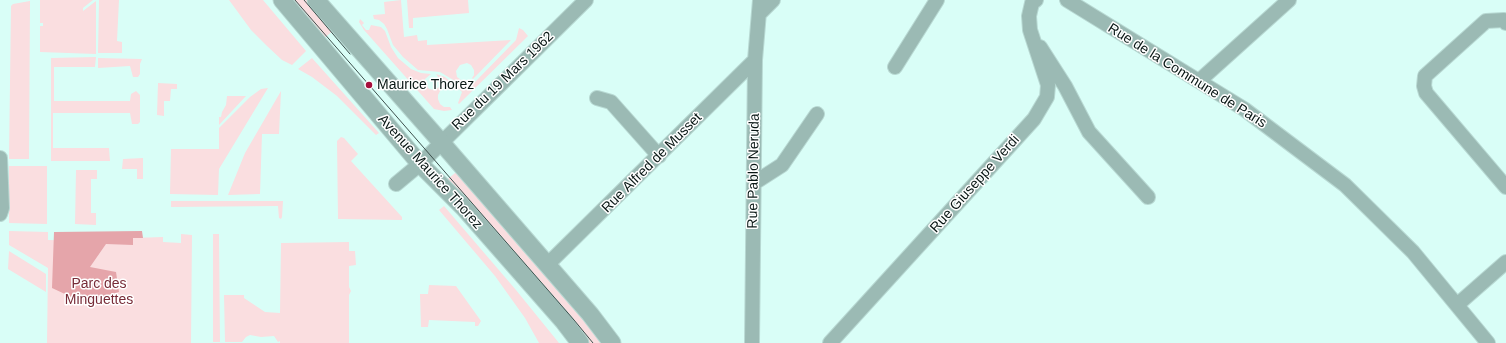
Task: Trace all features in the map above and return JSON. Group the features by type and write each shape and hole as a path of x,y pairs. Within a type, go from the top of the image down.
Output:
{"street":[{"name":"Avenue Maurice Thorez","path":"282,0 420,164 464,208 564,322 580,343"},
{"name":"Avenue Maurice Thorez","path":"316,0 590,314 612,343"},
{"name":"Rue du 19 Mars 1962","path":"396,184 420,164 586,0"},
{"path":"760,7 773,0"},
{"path":"895,66 937,0"},
{"name":"Rue Giuseppe Verdi","path":"830,343 1034,118 1047,97 1048,85 1030,30 1029,16 1032,3 1036,0"},
{"name":"Rue de la Commune de Paris","path":"1066,0 1244,109 1345,185 1413,252 1488,343"},
{"path":"1200,82 1289,0"},
{"name":"Rue Pablo Neruda","path":"752,343 755,60 760,7"},
{"path":"1506,23 1504,20 1486,20 1425,76 1424,86 1426,93 1506,187"},
{"path":"1030,30 1065,86 1089,132 1148,197"},
{"name":"Rue Alfred de Musset","path":"547,265 755,60"},
{"path":"597,98 611,102 659,156"},
{"path":"754,182 782,165 817,114"},
{"path":"0,158 2,208 0,214"},
{"path":"1457,305 1506,262"}],"green space":[{"path":"40,0 93,0 83,8 83,11 96,1 96,54 40,52 40,26 43,26 43,23 40,23"},
{"path":"99,0 119,0 117,41 122,42 122,53 98,53"},
{"path":"229,0 263,0 306,51 292,65 282,60 251,30"},
{"path":"288,0 311,0 337,27 320,42"},
{"path":"401,0 404,37 417,35 418,41 427,40 427,45 511,40 473,79 474,70 471,65 467,63 460,65 456,71 457,77 461,80 461,82 455,81 440,72 418,70 403,57 393,45 384,24 379,20 374,19 373,15 385,14 384,2"},
{"path":"407,0 468,0 469,13 413,18 413,28 409,28"},
{"path":"30,1 29,159 9,159 11,6 13,4"},
{"path":"360,19 364,23 362,25 366,30 369,30 371,25 381,27 385,31 391,47 398,58 411,69 421,73 431,74 425,79 429,89 435,90 439,87 441,81 436,74 445,77 452,83 452,85 441,89 438,99 440,104 444,107 450,107 452,110 444,111 434,109 364,30 359,22"},
{"path":"519,28 528,36 459,104 458,103 462,92 455,84 466,85 474,83 516,40"},
{"path":"96,57 95,67 54,67 54,101 130,101 131,94 136,91 140,95 140,122 138,124 132,124 130,113 53,113 53,148 109,148 110,161 51,161 51,58"},
{"path":"98,58 142,59 140,64 140,74 138,77 133,77 130,66 98,68"},
{"path":"312,58 379,133 376,135 337,96 312,77 298,69"},
{"path":"158,83 177,84 177,89 171,89 170,101 164,101 164,116 157,115"},
{"path":"268,88 219,169 218,195 170,194 171,149 219,149 219,128 250,97 261,89"},
{"path":"281,91 279,134 262,134 260,194 228,195 245,153"},
{"path":"227,96 246,96 219,125 219,117 221,117 226,105"},
{"path":"341,137 344,138 358,154 351,161 402,217 402,220 338,219 337,141"},
{"path":"143,158 143,179 137,179 137,169 122,169 123,159"},
{"path":"9,166 47,166 47,224 9,223"},
{"path":"460,169 607,343 586,343 444,182"},
{"path":"76,170 97,170 97,179 91,179 91,213 96,213 96,225 75,224"},
{"path":"171,201 283,201 282,217 281,219 279,218 278,206 171,207"},
{"path":"444,206 559,343 539,343 525,318 495,276 439,210"},
{"name":"Parc des Minguettes","path":"9,231 48,232 48,240 133,242 133,238 163,237 163,242 181,243 181,234 192,235 191,343 47,343 48,268 9,245"},
{"path":"142,231 143,238 133,238 133,245 106,244 90,267 116,272 119,292 82,302 52,288 54,232"},
{"path":"213,234 219,234 220,342 213,342"},
{"path":"349,242 349,251 355,251 356,265 349,266 349,287 351,291 349,295 349,343 280,343 280,341 278,342 274,336 261,337 250,335 242,342 225,342 224,295 244,295 244,298 265,312 280,313 281,243"},
{"path":"9,251 46,274 46,292 8,269"},
{"path":"429,285 456,286 481,321 478,326 475,326 475,322 429,320 428,327 421,327 420,294 428,294"}],"tram line":[{"path":"295,0 593,343"},
{"path":"304,0 350,54"}],"place":[{"name":"Maurice Thorez","path":"369,85"}]}
